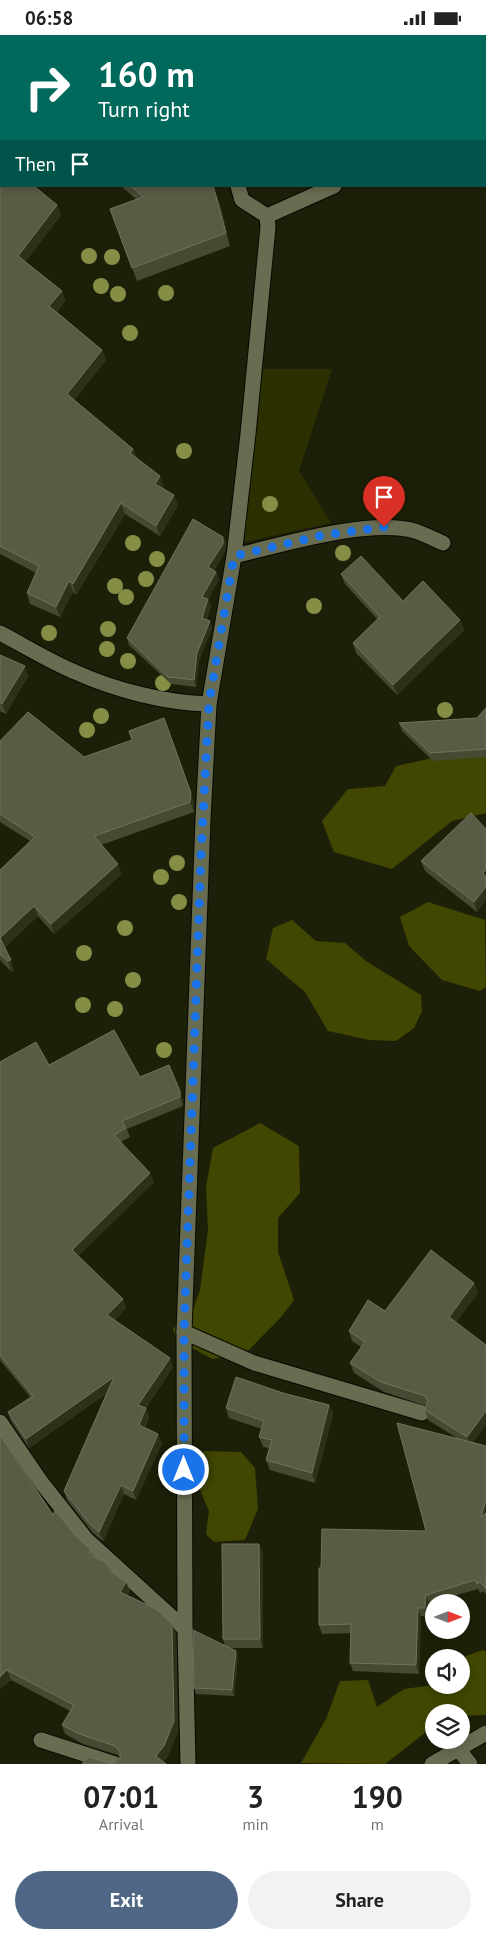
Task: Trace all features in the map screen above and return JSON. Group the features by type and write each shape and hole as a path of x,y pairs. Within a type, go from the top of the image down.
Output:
{"street":[{"path":"238,187 242,200 267,215"},
{"path":"267,215 332,187"},
{"path":"188,1764 185,1629 184,1332 209,703 234,556 262,293 268,227 267,215"},
{"path":"234,556 324,535 384,527 415,531 443,543"},
{"path":"0,633 84,675 134,692 181,703 209,703"},
{"path":"184,1332 254,1363 422,1413"},
{"path":"0,1422 41,1482 86,1539 185,1629"},
{"path":"432,1764 486,1733"},
{"path":"41,1740 114,1764"},
{"path":"459,1750 470,1764"}],"green space":[{"path":"263,369 332,369 299,471 331,523 245,542 241,536"}],"shaded area":[{"path":"474,749 486,751 486,813 452,821 392,869 334,852 322,821 348,789 385,786 396,766"},
{"path":"428,902 485,920 486,987 480,991 442,980 409,946 400,917"},
{"path":"292,920 316,941 345,943 366,961 421,995 422,1011 414,1028 396,1041 369,1040 328,1031 305,992 266,959 273,928"},
{"path":"260,1123 299,1146 300,1193 278,1218 278,1252 294,1300 282,1316 245,1354 212,1359 176,1339 173,1329 194,1307 200,1290 208,1230 206,1187 213,1148"},
{"path":"204,1451 241,1452 255,1468 258,1509 245,1540 214,1542 206,1534 209,1511 194,1476"},
{"path":"482,1650 486,1651 486,1715 470,1716 470,1704 425,1704 425,1733 385,1764 301,1763 326,1719 340,1681 368,1680 377,1707 404,1689 425,1686 425,1694 470,1694 470,1655"}],"building":[{"path":"0,187 35,187 57,205 18,256 62,291 49,306 102,350 67,394 133,449 130,453 160,476 155,484 174,495 156,526 121,503 73,584 69,581 56,607 27,593 39,566 0,546"},
{"path":"132,187 213,187 226,233 132,268 110,209 143,197"},
{"path":"193,519 223,537 223,544 208,567 216,572 202,597 208,599 202,618 210,621 197,653 194,680 168,677 127,638"},
{"path":"361,556 403,601 423,581 460,620 393,685 353,643 380,617 341,574"},
{"path":"0,655 25,666 2,704 0,702"},
{"path":"486,708 486,749 430,753 399,723 477,718"},
{"path":"28,712 84,757 132,740 129,731 164,718 191,793 190,802 94,836 118,864 51,924 34,906 0,938 0,870 35,837 0,814 0,741"},
{"path":"471,813 486,829 486,870 483,873 486,876 486,887 474,902 421,861"},
{"path":"0,938 11,960 8,961 0,954"},
{"path":"114,1030 140,1077 169,1065 180,1091 180,1097 122,1121 126,1128 114,1135 150,1173 72,1250 123,1299 107,1315 170,1358 138,1405 146,1408 139,1425 158,1434 133,1491 121,1485 99,1532 90,1524 64,1491 114,1377 26,1439 8,1412 33,1396 0,1355 0,1062 36,1042 49,1065"},
{"path":"431,1250 474,1283 449,1317 486,1345 486,1411 467,1437 425,1410 428,1401 425,1396 381,1382 350,1363 365,1342 349,1331 368,1300 385,1311"},
{"path":"236,1377 283,1393 329,1405 312,1473 266,1460 272,1440 259,1437 264,1421 226,1408"},
{"path":"397,1423 486,1446 486,1500 481,1517 486,1513 486,1589 480,1582 477,1584 475,1580 425,1594 425,1608 418,1608 416,1665 350,1663 351,1624 319,1625 319,1568 321,1568 322,1529 426,1531"},
{"path":"0,1435 53,1515 55,1510 75,1535 91,1550 89,1554 104,1562 109,1566 108,1569 126,1582 120,1592 156,1609 172,1624 174,1721 164,1746 156,1756 166,1764 113,1764 120,1758 120,1752 115,1746 80,1734 62,1725 74,1705 7,1670 0,1677"},
{"path":"222,1544 259,1544 260,1639 223,1639"},
{"path":"193,1630 236,1651 232,1690 194,1688"},
{"path":"88,1757 113,1764 82,1764"}],"route":[{"path":"184,1470 184,1332 201,855 209,703 234,556 324,535 384,527"}]}
